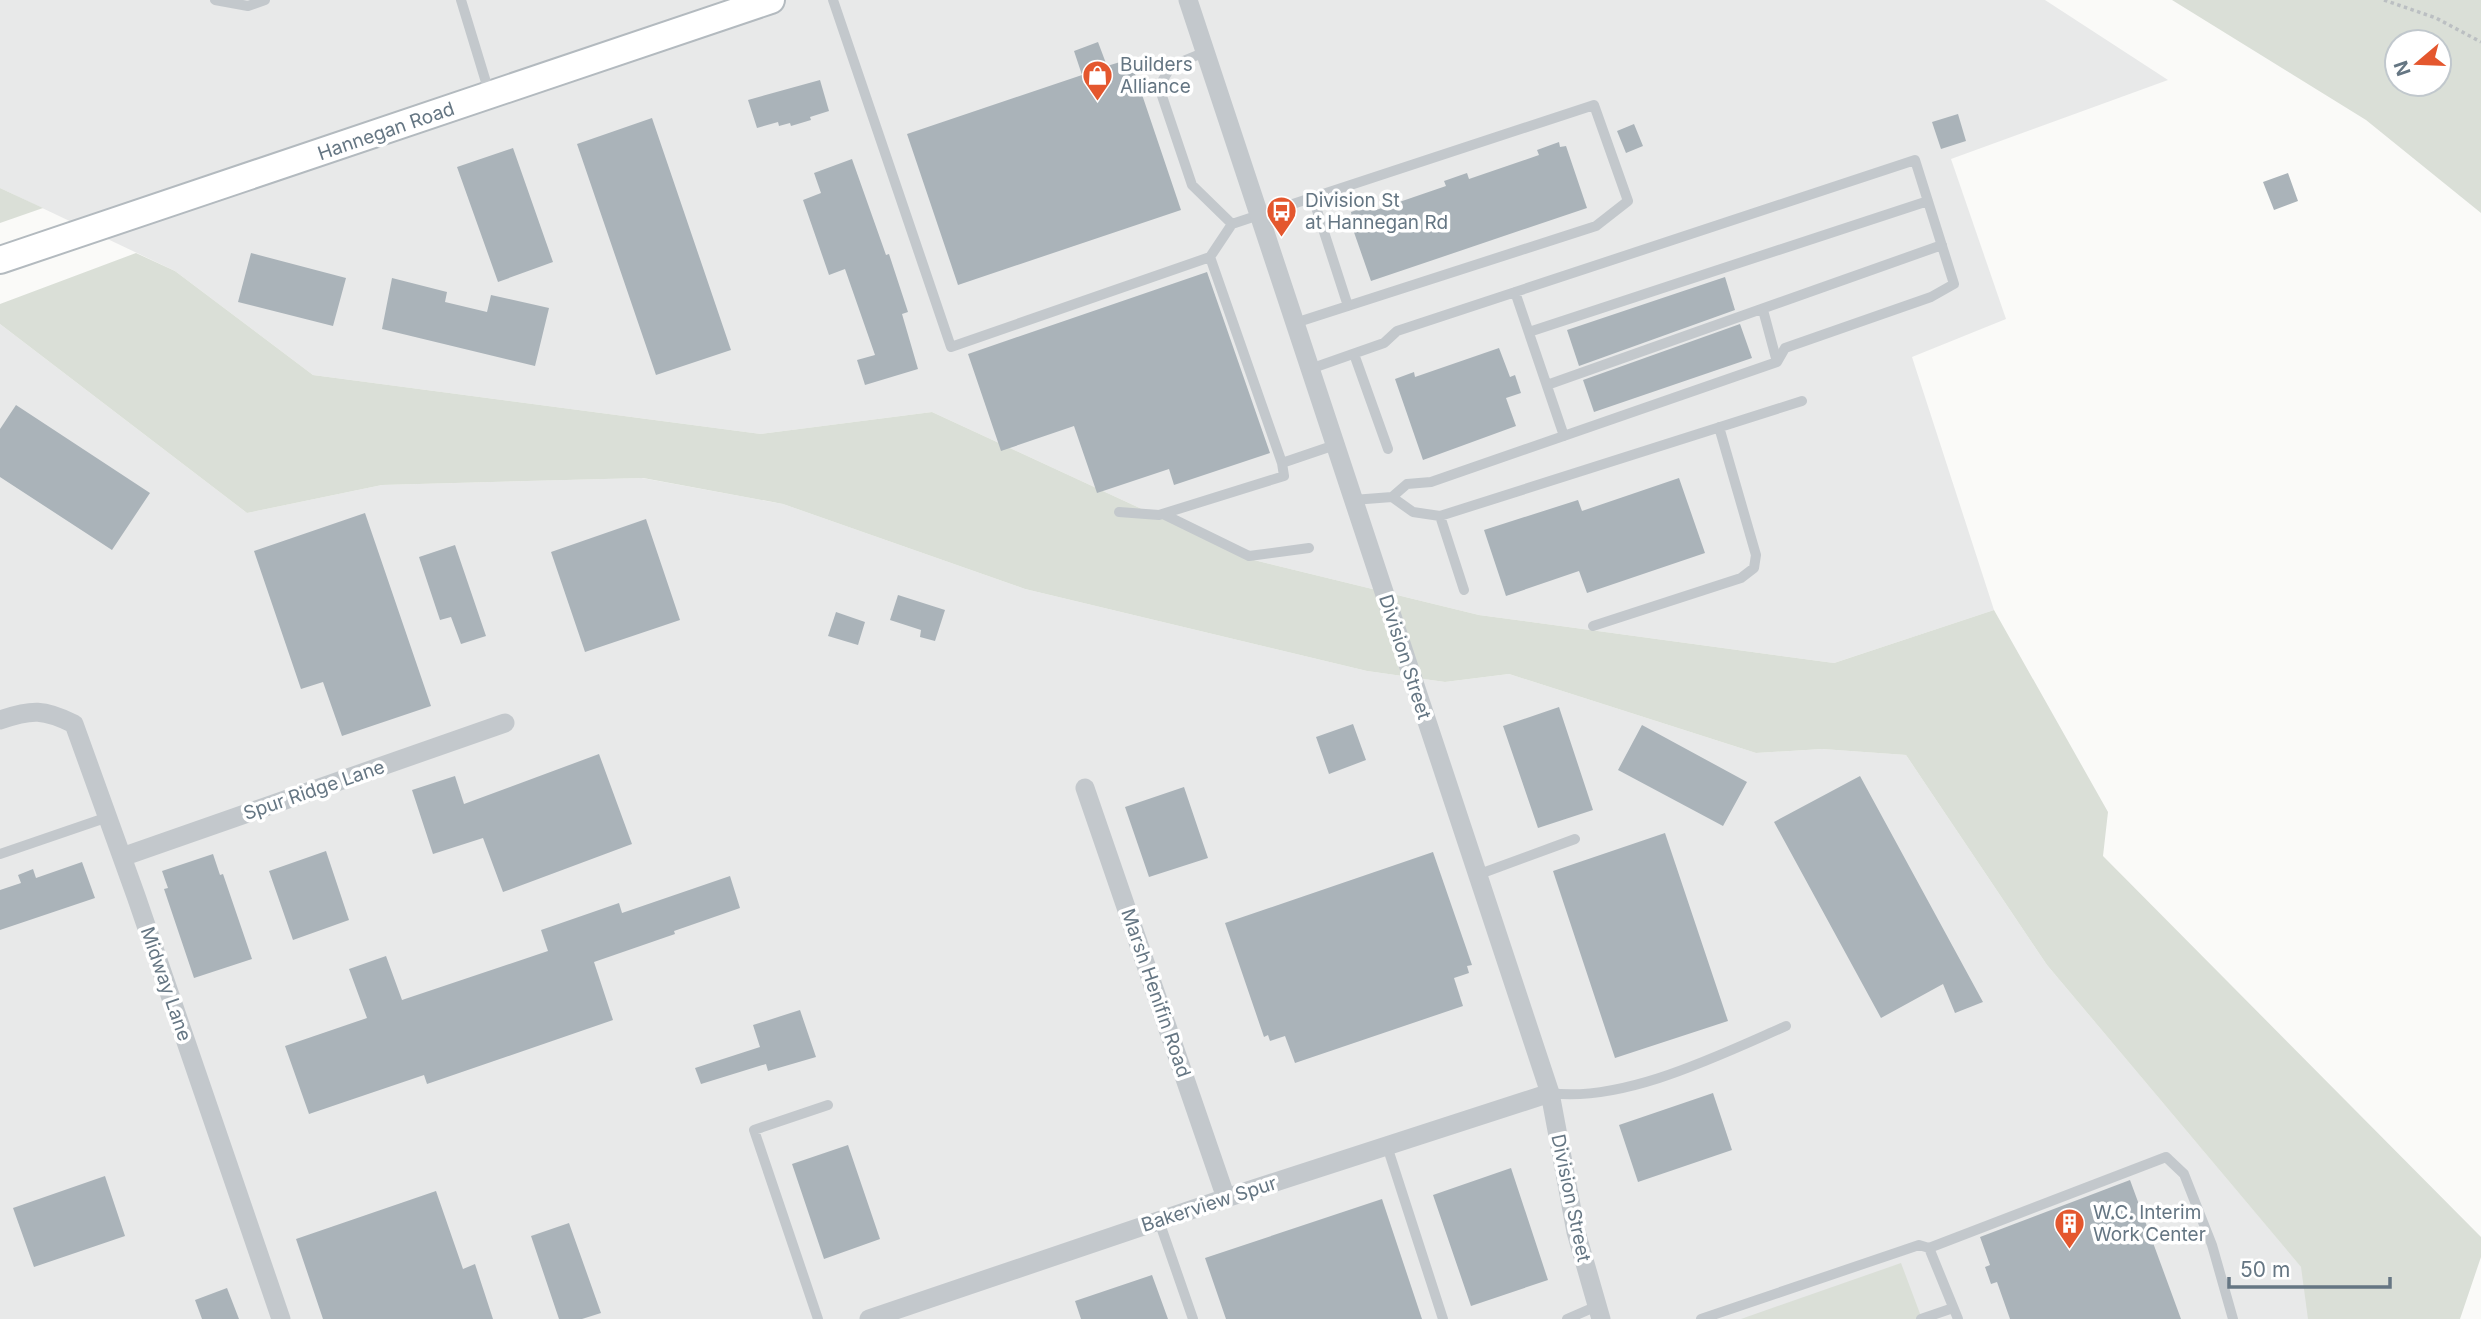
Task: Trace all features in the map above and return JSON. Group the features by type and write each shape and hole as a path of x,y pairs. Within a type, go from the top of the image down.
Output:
{"main road":[{"name":"Hannegan Road","path":"0,260 771,0"}],"street":[{"name":"Division Street","path":"1188,0 1550,1093 1576,1232 1599,1313"},
{"name":"Midway Lane","path":"0,720 16,715 49,712 74,724 281,1319"},
{"name":"Spur Ridge Lane","path":"122,857 505,723"},
{"name":"Marsh Henifin Road","path":"1085,788 1226,1198"},
{"name":"Bakerview Spur","path":"869,1319 1226,1198 1550,1093"}],"lane":[{"path":"215,0 248,6 265,0"},
{"path":"461,0 491,96"},
{"path":"833,0 951,347 1210,257 1231,224 1594,105 1629,201 1596,226 1295,323"},
{"path":"1205,52 1171,66 1159,87 1192,185 1231,224"},
{"path":"1310,369 1384,343 1397,331 1915,160 1954,284 1931,297 1785,348 1777,362 1431,482 1408,484 1392,497 1353,500"},
{"path":"1313,198 1348,306"},
{"path":"1529,332 1928,201"},
{"path":"1547,385 1942,245"},
{"path":"1119,512 1159,515 1283,476 1282,463 1210,257"},
{"path":"1516,292 1564,436"},
{"path":"1763,310 1777,362"},
{"path":"1354,354 1388,449"},
{"path":"1392,497 1413,512 1440,516 1802,401"},
{"path":"1593,626 1741,578 1754,568 1756,555 1719,427"},
{"path":"1282,463 1335,445"},
{"path":"1163,514 1249,556 1309,548"},
{"path":"1440,516 1464,590"},
{"path":"0,854 108,817"},
{"path":"1477,875 1575,839"},
{"path":"1550,1093 1571,1096 1644,1082 1717,1056 1786,1026"},
{"path":"818,1319 754,1130 828,1105"},
{"path":"1387,1146 1443,1319"},
{"path":"1701,1319 1919,1245 1929,1248 2166,1157 2184,1174 2212,1245 2233,1319"},
{"path":"1159,1221 1193,1319"},
{"path":"1929,1248 1958,1319"},
{"path":"1921,1319 1953,1308"},
{"path":"1567,1319 1599,1313"}],"path":[{"path":"2384,0 2436,18 2481,42"}],"shaded area":[{"path":"0,0 2045,0 2168,80 1951,159 2006,319 1912,357 1994,610 1834,663 1479,615 1250,559 932,412 761,434 313,375 175,271 0,188"},
{"path":"2172,0 2481,0 2481,213 2366,120"},
{"path":"0,188 43,208 0,223"},
{"path":"136,253 175,271 313,375 761,434 932,412 1250,559 1479,615 1834,663 1994,610 2108,812 2103,856 2481,1237 2481,1257 2460,1319 2308,1319 2301,1267 2047,965 1906,755 1822,749 1756,753 1509,674 1445,682 1367,671 1025,589 783,504 643,478 382,485 247,513 0,324 0,304"},
{"path":"0,324 247,513 382,485 642,478 783,504 1025,589 1367,671 1445,682 1509,674 1756,753 1822,749 1906,755 2047,965 2345,1319 0,1319"},
{"path":"1901,1263 1922,1319 1741,1319"}],"building":[{"path":"1098,42 1107,66 1130,59 1181,210 958,285 907,134 1082,75 1074,51"},
{"path":"820,80 829,111 791,126 790,123 779,126 778,122 757,128 748,100"},
{"path":"1958,114 1966,141 1941,149 1932,122"},
{"path":"652,118 731,350 656,375 577,144"},
{"path":"1634,124 1643,146 1626,153 1617,131"},
{"path":"1559,142 1560,147 1566,146 1587,208 1371,281 1349,218 1352,217 1351,212 1374,204 1376,210 1446,186 1444,181 1467,173 1469,179 1539,155 1537,150"},
{"path":"513,148 553,262 498,282 457,167"},
{"path":"852,159 908,312 902,314 918,369 865,385 857,360 875,355 845,269 829,275 803,200 821,193 814,173"},
{"path":"2288,173 2298,201 2274,210 2263,182"},
{"path":"251,253 346,278 333,326 238,302"},
{"path":"1207,272 1270,453 1174,485 1169,469 1097,493 1074,426 1001,451 968,354"},
{"path":"1725,277 1735,310 1579,366 1567,330"},
{"path":"392,278 447,292 445,302 487,312 491,295 549,308 535,366 382,329"},
{"path":"1740,324 1752,358 1594,412 1583,380"},
{"path":"1499,348 1510,377 1515,375 1521,393 1506,398 1516,426 1423,460 1395,379 1414,372 1415,377"},
{"path":"16,405 150,493 112,550 0,477 0,429"},
{"path":"1679,478 1705,553 1587,593 1579,571 1506,596 1484,530 1578,500 1582,511"},
{"path":"365,513 431,706 342,736 323,682 301,689 254,551"},
{"path":"646,519 680,620 585,652 551,552"},
{"path":"455,545 486,636 461,644 451,617 440,620 419,557"},
{"path":"898,595 945,610 935,641 920,637 921,630 890,620"},
{"path":"836,612 865,622 858,645 828,636"},
{"path":"1559,707 1593,810 1538,828 1503,726"},
{"path":"1353,724 1366,760 1329,774 1316,737"},
{"path":"1642,725 1747,782 1723,826 1618,770"},
{"path":"599,754 632,844 503,892 483,838 433,854 412,790 455,776 464,804"},
{"path":"1860,776 1983,1002 1955,1013 1943,984 1881,1018 1774,822"},
{"path":"1184,787 1208,858 1149,877 1125,807"},
{"path":"1665,833 1728,1021 1615,1058 1553,871"},
{"path":"326,851 349,920 293,940 269,871"},
{"path":"1433,852 1472,965 1467,966 1469,973 1454,978 1463,1006 1295,1063 1285,1036 1270,1041 1268,1035 1264,1037 1225,923"},
{"path":"213,854 220,875 223,874 252,959 194,978 164,889 168,888 162,871"},
{"path":"82,862 95,898 0,930 0,890 21,883 18,875 33,869 36,878"},
{"path":"730,876 740,908 594,962 613,1020 427,1084 424,1075 309,1114 285,1046 367,1018 349,969 386,956 402,1000 548,951 541,930 619,903 622,913"},
{"path":"800,1010 816,1057 768,1071 766,1064 701,1084 695,1068 760,1047 753,1025"},
{"path":"1713,1093 1732,1150 1638,1182 1619,1125"},
{"path":"848,1145 880,1239 824,1259 792,1164"},
{"path":"1511,1168 1548,1280 1471,1306 1433,1195"},
{"path":"105,1176 125,1236 34,1267 13,1208"},
{"name":"W.C. Interim Work Center","path":"2130,1180 2181,1319 2010,1319 1997,1282 1991,1284 1985,1267 1990,1265 1980,1237"},
{"path":"436,1191 463,1269 475,1264 493,1319 323,1319 296,1239"},
{"path":"1382,1199 1422,1319 1226,1319 1205,1258"},
{"path":"569,1223 601,1313 582,1319 559,1319 531,1236"},
{"path":"1152,1275 1168,1319 1081,1319 1075,1301"},
{"path":"227,1288 239,1319 202,1319 195,1300"}],"place":[{"name":"Builders Alliance","path":"1097,102"},
{"name":"Division St at Hannegan Rd","path":"1282,238"},
{"name":"W.C. Interim Work Center","path":"2070,1250"}]}
